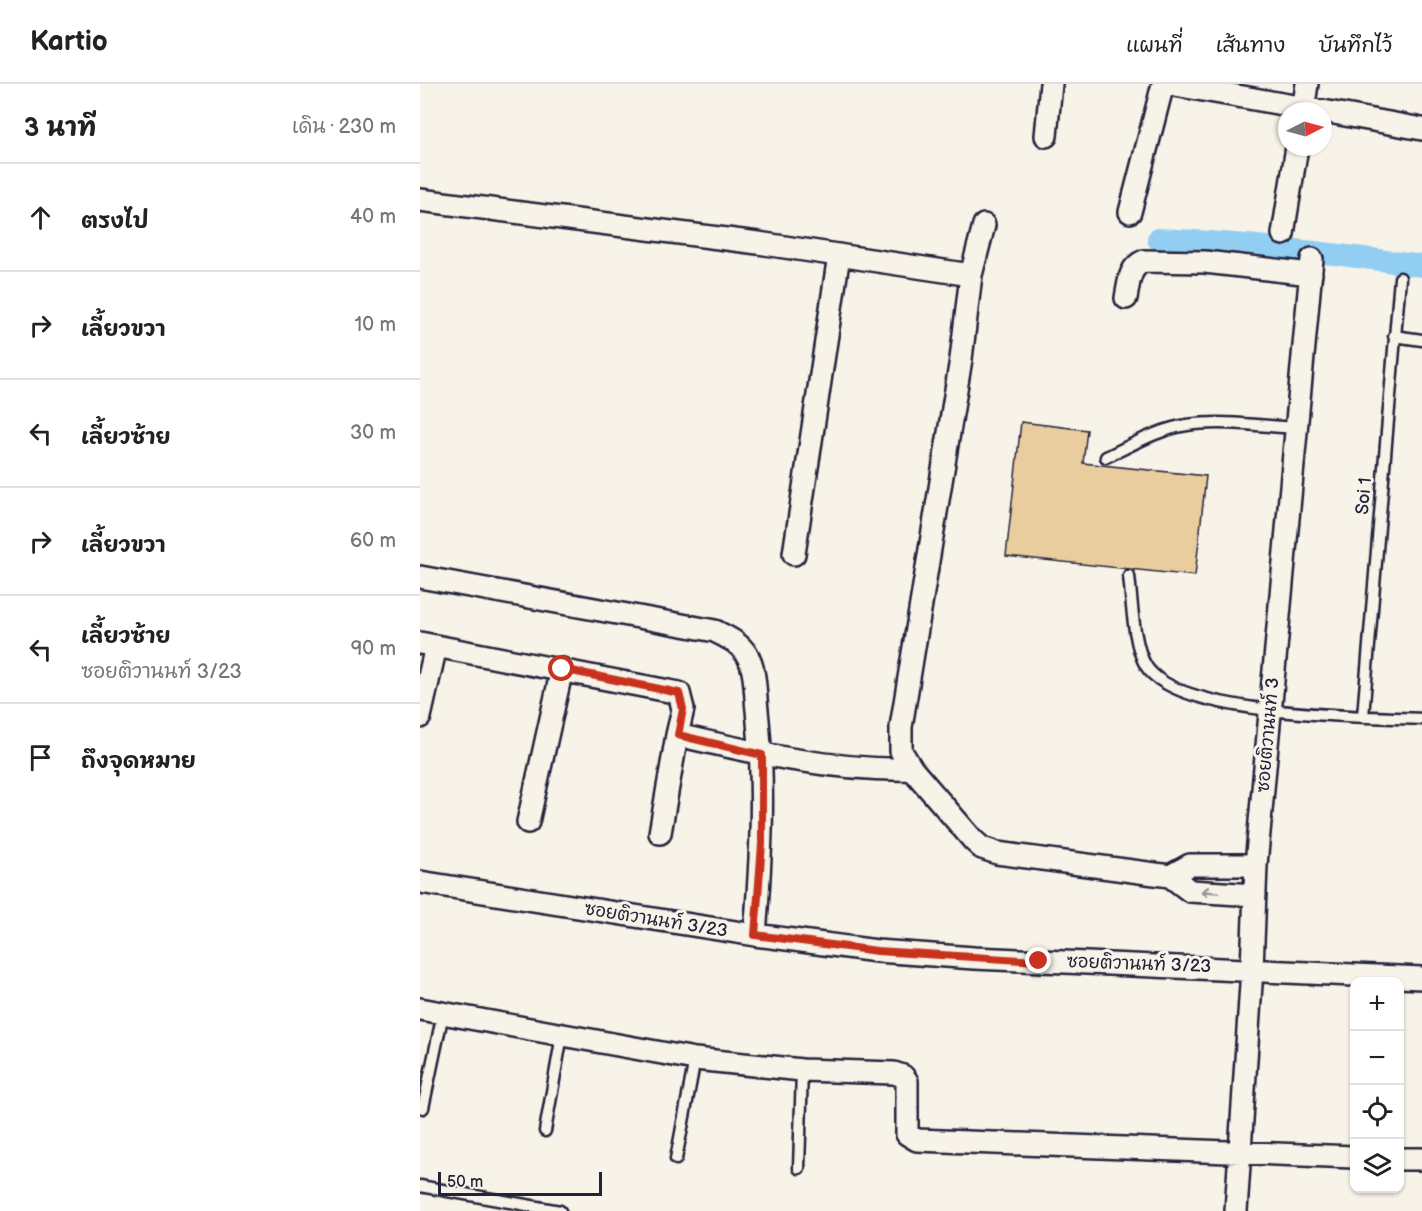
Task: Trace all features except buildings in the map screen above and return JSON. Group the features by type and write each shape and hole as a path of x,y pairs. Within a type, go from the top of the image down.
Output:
{"street":[{"path":"1046,136 1052,84"},
{"path":"1130,212 1163,84"},
{"path":"1169,84 1278,104"},
{"path":"1306,84 1311,102"},
{"path":"1332,112 1421,123"},
{"path":"1283,234 1296,156"},
{"path":"420,200 839,255 971,275"},
{"path":"984,225 971,275 960,359 901,727 902,751 912,769 935,799 982,848 1008,855 1170,876 1190,891 1255,895"},
{"path":"794,554 839,255"},
{"name":"ซอยติวานนท์ 3","path":"1126,298 1132,270 1144,261 1312,266 1256,865 1252,969 1236,1211"},
{"path":"420,577 715,631 737,642 748,657 753,675 762,755 762,844 755,935"},
{"path":"420,717 428,644 679,693 683,709 660,833"},
{"path":"528,822 562,669"},
{"path":"678,735 762,755 843,767 912,769"},
{"path":"1170,876 1190,865 1256,865"},
{"name":"ซอยติวานนท์ 3/23","path":"420,882 755,935 877,951 974,958 1422,978"},
{"path":"420,1009 695,1059 802,1070 894,1073 903,1076 907,1081 907,1134 916,1140 1350,1157"},
{"path":"1404,1159 1422,1160"}],"lane":[{"name":"Soi 1","path":"1363,716 1400,278"},
{"path":"1394,336 1422,340"},
{"path":"1106,457 1154,435 1186,425 1215,423 1298,428"},
{"path":"1129,576 1139,647 1144,664 1156,680 1178,691 1209,701 1270,709 1422,719"},
{"path":"423,1108 442,1013"},
{"path":"545,1131 562,1035"},
{"path":"676,1159 695,1059"},
{"path":"799,1168 802,1070"},
{"path":"420,1186 560,1211"}],"waterway":[{"path":"1158,239 1290,249 1422,266"}],"route":[{"path":"562,669 679,693 683,700 683,709 678,735 762,755 762,844 755,935 877,951 1039,961"}]}
